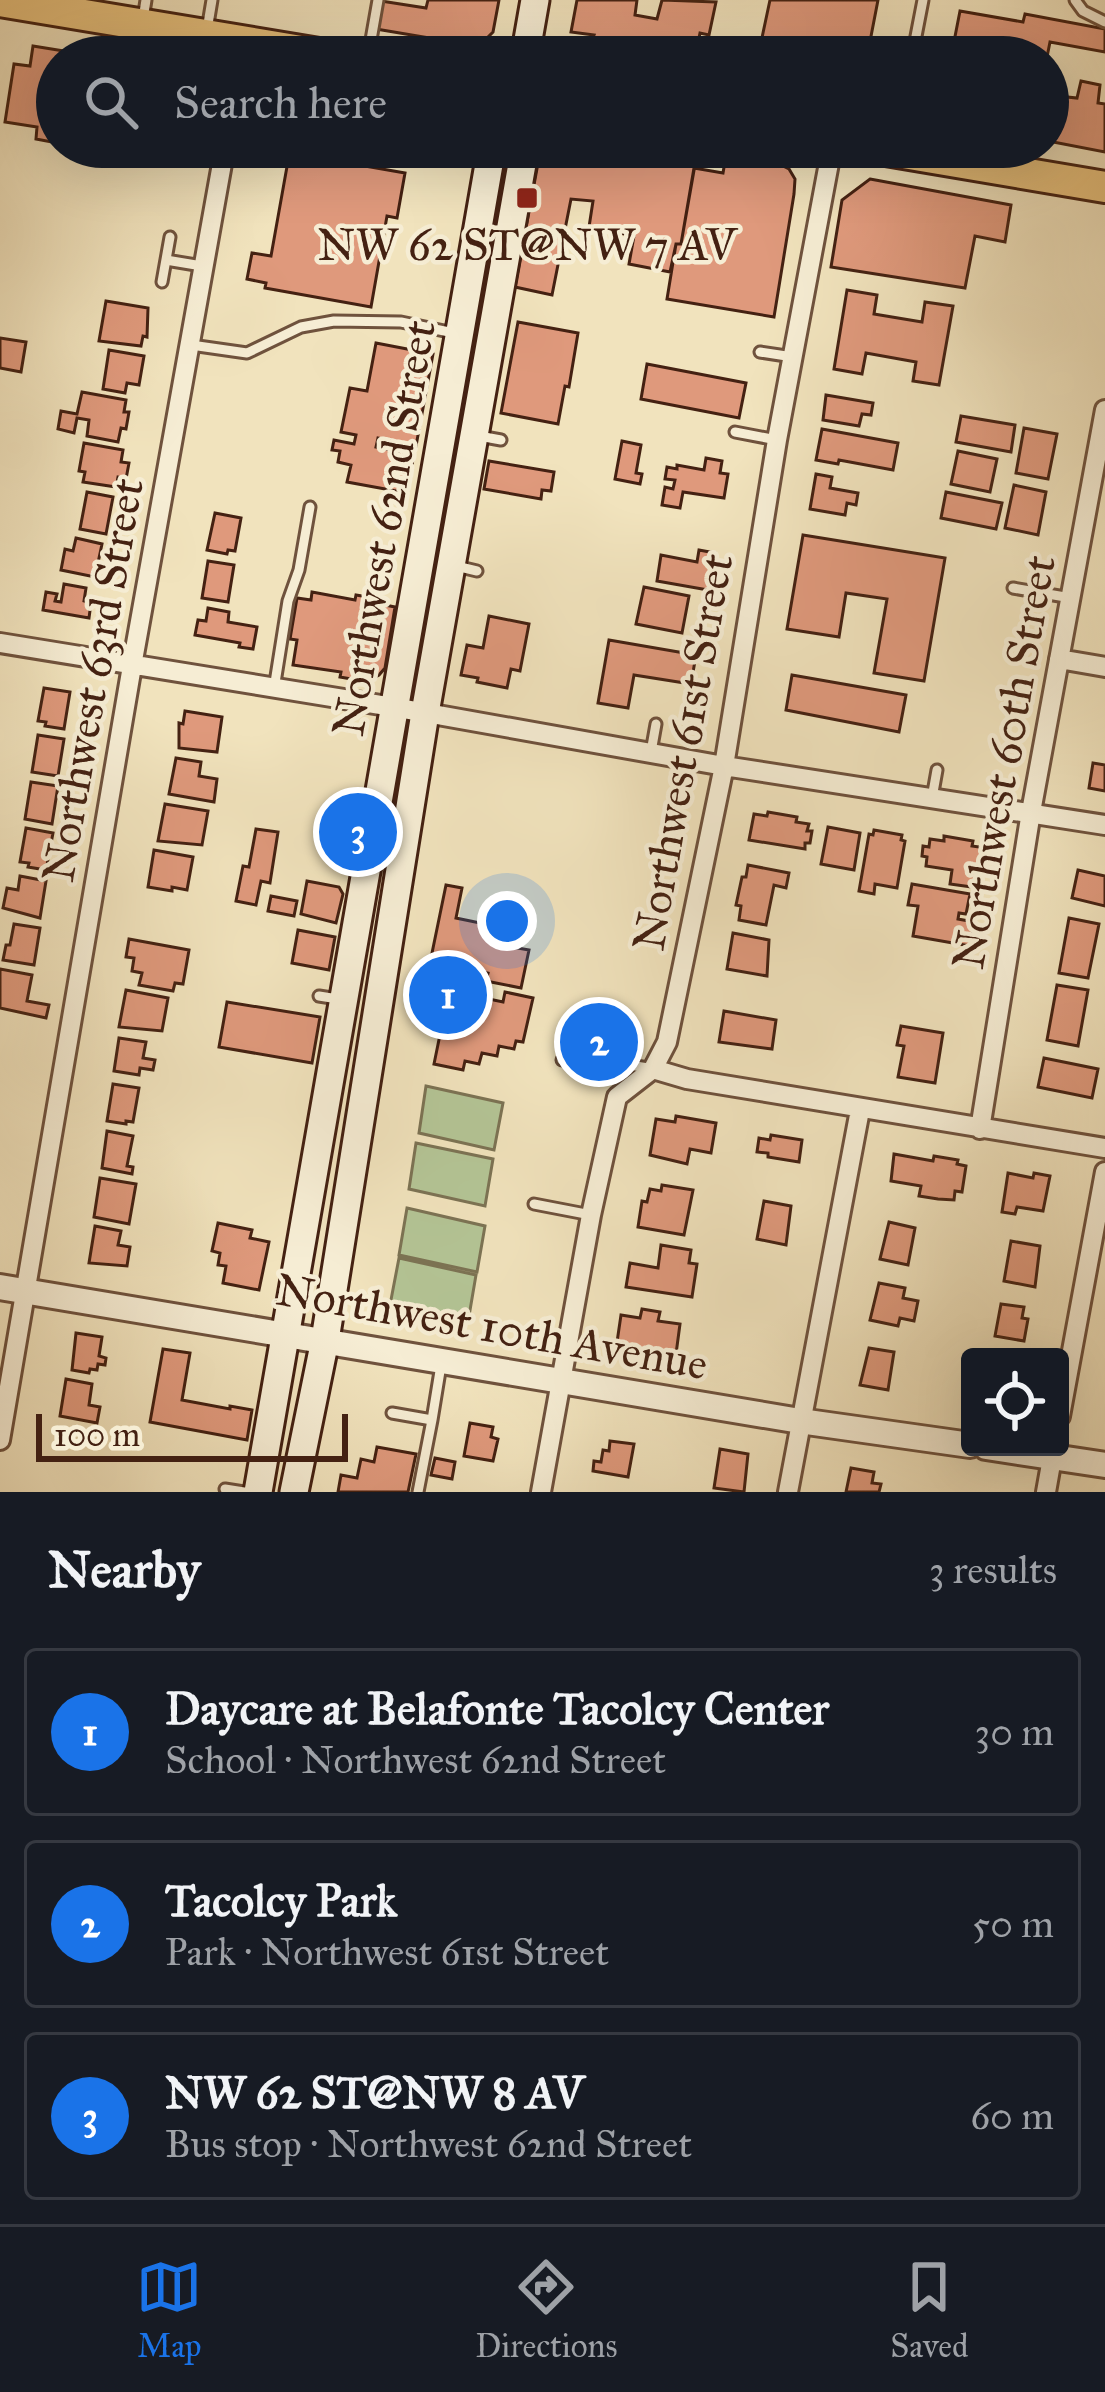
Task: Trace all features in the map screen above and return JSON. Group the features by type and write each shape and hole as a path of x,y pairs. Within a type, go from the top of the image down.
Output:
{"main road":[{"path":"529,36 535,0"},
{"path":"0,2 144,12 206,35"},
{"name":"Northwest 62nd Street","path":"258,1492 286,1333 331,998 394,707 403,588 459,334 488,168"},
{"name":"Northwest 62nd Street","path":"294,1492 325,1340 424,713 464,568 487,438 522,168"},
{"path":"998,168 1105,187"}],"street":[{"name":"Northwest 63rd Street","path":"0,1440 222,168"},
{"name":"Northwest 61st Street","path":"541,1492 617,1097 653,1069 667,1042 724,766 828,168"},
{"name":"Northwest 60th Street","path":"980,1129 1059,659 1096,510 1105,410"},
{"path":"0,643 724,766 1105,825"},
{"path":"1059,659 1105,667"},
{"path":"653,1069 860,1110 1105,1148"},
{"path":"788,1492 860,1110"},
{"path":"1069,1367 1105,1172"},
{"name":"Northwest 10th Avenue","path":"0,1287 961,1444"},
{"path":"1046,1492 1053,1456"},
{"path":"1069,1456 1105,1466"}],"lane":[{"path":"206,35 212,0"},
{"path":"372,36 378,0"},
{"path":"916,36 923,0"},
{"path":"1075,0 1105,22"},
{"path":"162,282 170,237"},
{"path":"166,260 205,267"},
{"path":"191,346 247,353 301,328 334,321 401,322 459,334"},
{"path":"760,352 793,357"},
{"path":"735,432 778,440"},
{"path":"274,688 310,506"},
{"path":"1012,588 1071,598"},
{"path":"651,752 656,724"},
{"path":"932,798 937,770"},
{"path":"562,1060 593,1059 653,1069"},
{"path":"535,1204 591,1215"},
{"path":"418,1492 442,1360"},
{"path":"392,1413 431,1420"},
{"path":"225,1489 244,1492"}],"green space":[{"path":"426,1086 503,1103 494,1150 419,1133"},
{"path":"416,1143 493,1159 485,1206 409,1189"},
{"path":"407,1208 485,1226 477,1272 399,1255"},
{"path":"399,1258 476,1275 468,1322 390,1305"}],"building":[{"path":"428,0 499,0 489,36 418,36 376,29 381,1 426,8"},
{"path":"577,0 637,0 635,15 657,19 662,0 716,2 709,35 571,32"},
{"path":"770,0 878,0 871,36 762,36"},
{"path":"960,11 1023,22 1025,14 1105,29 1105,52 1069,45 1069,36 955,36"},
{"path":"36,46 36,127 5,122 14,64 30,66"},
{"path":"1081,81 1100,85 1105,152 1069,145 1069,97 1077,98"},
{"path":"287,168 376,168 405,173 397,218 387,216 371,307 265,288 266,283 247,279 252,253 271,256"},
{"path":"537,168 694,168 681,244 676,244 670,272 629,264 634,236 589,227 593,201 571,199 552,295 515,287"},
{"path":"694,168 723,173 724,168 787,168 795,179 774,317 667,299"},
{"path":"870,179 1011,205 1005,242 975,236 965,288 831,267 842,200"},
{"path":"847,290 877,295 874,314 922,322 925,302 953,306 939,385 913,381 916,362 866,353 862,374 834,369"},
{"path":"106,301 148,308 147,337 143,336 141,346 99,341"},
{"path":"518,322 578,333 558,424 501,413"},
{"path":"0,338 26,342 21,372 0,368"},
{"path":"376,343 433,354 416,446 378,438 376,447 414,454 407,493 347,482 351,465 338,462 340,451 332,450 334,440 354,444 356,435 341,432 350,388 367,391"},
{"path":"109,350 144,356 139,385 127,383 125,393 103,389"},
{"path":"647,364 746,383 739,418 641,399"},
{"path":"82,392 126,400 126,429 121,428 118,442 87,436 89,420 77,418 74,433 58,429 61,411 77,414"},
{"path":"826,395 873,403 871,415 862,414 859,426 823,420"},
{"path":"961,416 1015,425 1011,452 956,442"},
{"path":"1024,428 1057,434 1048,479 1016,473"},
{"path":"822,429 898,443 893,470 816,460"},
{"path":"622,441 641,445 636,473 642,474 640,484 615,479"},
{"path":"84,443 123,450 121,462 129,463 126,479 118,477 116,487 83,482 85,472 79,471"},
{"path":"958,451 997,459 990,492 951,484"},
{"path":"706,458 722,461 720,473 728,474 724,498 683,492 680,508 662,505 665,487 673,489 675,480 665,479 667,467 704,470"},
{"path":"489,461 554,472 551,491 542,490 541,499 484,489"},
{"path":"816,474 832,477 830,488 858,493 856,505 847,503 845,515 810,509"},
{"path":"1014,485 1046,492 1038,535 1005,528"},
{"path":"87,492 113,497 106,534 80,529"},
{"path":"946,492 1002,503 996,529 941,518"},
{"path":"215,513 241,518 235,551 207,550"},
{"path":"803,535 945,558 924,681 874,673 887,599 846,593 839,637 787,629"},
{"path":"76,538 102,544 95,577 61,570 65,549 73,551"},
{"path":"699,550 715,553 708,590 657,581 661,555 697,562"},
{"path":"208,561 234,565 228,602 202,598"},
{"path":"64,584 86,588 89,618 43,610 46,592 57,594 55,601 61,602"},
{"path":"644,587 689,596 682,633 636,624"},
{"path":"312,592 386,600 385,605 395,607 385,668 379,675 357,680 340,677 341,672 293,665 297,640 290,639 297,598 311,600"},
{"path":"208,608 229,612 228,622 257,627 253,649 195,635 198,620 206,621"},
{"path":"489,616 529,624 520,671 511,669 507,688 461,675 467,645 483,648"},
{"path":"609,640 696,655 691,684 634,675 628,708 598,703"},
{"path":"792,675 906,695 899,732 786,710"},
{"path":"44,688 70,692 64,729 38,721"},
{"path":"185,711 222,717 217,752 179,748 179,723 183,724"},
{"path":"38,735 64,739 58,776 32,772"},
{"path":"176,758 201,762 199,776 217,779 214,802 169,794"},
{"path":"1093,763 1105,765 1105,791 1089,788"},
{"path":"31,782 58,786 52,824 25,819"},
{"path":"165,804 208,811 202,845 158,841"},
{"path":"768,812 809,824 807,831 812,831 805,849 749,840 754,814 767,816"},
{"path":"828,827 860,833 854,870 821,864"},
{"path":"26,828 53,833 46,870 20,862"},
{"path":"256,829 278,832 270,883 261,881 256,905 236,901"},
{"path":"874,830 902,835 905,841 897,888 875,884 874,894 859,891 869,834"},
{"path":"944,836 986,848 979,888 950,884 952,870 926,866 923,846 929,847 930,839 944,841"},
{"path":"154,850 193,857 187,890 148,887"},
{"path":"748,865 789,873 786,888 774,885 766,925 739,920 741,906 736,905"},
{"path":"1078,870 1105,876 1105,906 1072,898"},
{"path":"20,876 46,881 40,918 3,908 7,888 18,890"},
{"path":"307,881 339,887 343,894 336,923 301,914"},
{"path":"912,884 970,894 966,914 959,913 958,919 974,922 970,946 913,936 918,906 908,905"},
{"path":"446,885 462,888 456,918 480,923 483,913 501,917 498,932 514,935 512,947 529,950 521,988 486,981 488,973 475,970 470,994 435,987 441,955 432,953"},
{"path":"271,896 297,901 294,916 268,911"},
{"path":"1069,918 1099,924 1088,978 1059,973"},
{"path":"14,924 40,928 34,965 3,960"},
{"path":"298,930 335,937 329,970 292,963"},
{"path":"733,933 769,940 767,976 727,969"},
{"path":"129,939 189,950 183,984 175,983 173,991 139,985 142,973 132,971 134,958 126,957"},
{"path":"0,969 32,975 27,1001 49,1005 46,1018 0,1008"},
{"path":"1057,985 1088,990 1078,1046 1047,1040"},
{"path":"126,990 168,998 162,1031 119,1027"},
{"path":"505,992 533,998 523,1042 516,1041 514,1049 499,1046 497,1056 482,1053 479,1064 465,1061 463,1070 434,1064 443,1020 462,1024 464,1016 471,1017 473,1005 487,1007 489,999 503,1002"},
{"path":"227,1002 320,1017 312,1063 219,1047"},
{"path":"724,1011 776,1020 772,1049 719,1042"},
{"path":"901,1026 943,1033 935,1083 898,1077 904,1046 897,1045"},
{"path":"119,1038 146,1042 143,1058 155,1060 153,1070 140,1068 139,1075 114,1071"},
{"path":"1044,1058 1098,1069 1092,1098 1038,1087"},
{"path":"113,1084 139,1088 133,1122 107,1121"},
{"path":"676,1116 716,1123 711,1153 690,1149 687,1164 650,1155 656,1119 675,1122"},
{"path":"107,1131 133,1136 127,1166 133,1167 132,1174 102,1168"},
{"path":"771,1135 802,1140 799,1162 757,1152 759,1138 770,1140"},
{"path":"894,1154 958,1160 957,1164 966,1166 962,1192 955,1191 954,1200 938,1199 919,1196 921,1186 891,1181"},
{"path":"1008,1173 1050,1176 1043,1211 1017,1207 1015,1214 1002,1212"},
{"path":"100,1178 136,1184 129,1224 94,1217"},
{"path":"662,1185 693,1190 684,1235 638,1227 642,1201 647,1202 650,1189 661,1191"},
{"path":"764,1201 791,1206 786,1245 757,1239"},
{"path":"889,1222 915,1228 908,1265 880,1259"},
{"path":"218,1223 252,1230 250,1238 269,1242 259,1290 223,1283 226,1266 218,1265 220,1253 212,1251"},
{"path":"95,1226 121,1231 118,1245 130,1247 127,1266 89,1263"},
{"path":"1011,1241 1040,1246 1035,1287 1004,1281"},
{"path":"661,1245 691,1250 689,1263 697,1264 692,1297 626,1287 630,1263 658,1268"},
{"path":"879,1283 905,1288 903,1298 918,1301 914,1321 900,1318 898,1326 870,1320"},
{"path":"1001,1304 1024,1307 1022,1318 1028,1319 1024,1341 995,1336"},
{"path":"642,1309 660,1312 658,1321 680,1324 676,1354 616,1349 621,1315 640,1318"},
{"path":"76,1333 102,1337 99,1356 106,1358 105,1365 98,1364 89,1373 72,1370"},
{"path":"869,1348 894,1352 888,1390 860,1385"},
{"path":"163,1349 190,1353 182,1400 252,1410 247,1440 150,1422"},
{"path":"66,1379 92,1384 89,1405 100,1407 97,1423 60,1416"},
{"path":"470,1423 493,1427 491,1437 498,1439 493,1461 464,1456"},
{"path":"610,1441 634,1444 628,1477 593,1471 594,1461 601,1462 603,1450 609,1451"},
{"path":"377,1447 416,1454 408,1492 338,1492 341,1475 357,1478 361,1459 374,1462"},
{"path":"720,1449 748,1454 744,1492 714,1488"},
{"path":"435,1458 455,1462 452,1479 431,1475"},
{"path":"851,1468 874,1472 872,1483 881,1484 879,1492 846,1492"}],"place":[{"name":"NW 62 ST@NW 7 AV","path":"527,198"},
{"name":"NW 62 ST@NW 8 AV","path":"358,832"},
{"name":"Daycare at Belafonte Tacolcy Center","path":"448,995"},
{"name":"Tacolcy Park","path":"599,1042"}]}
